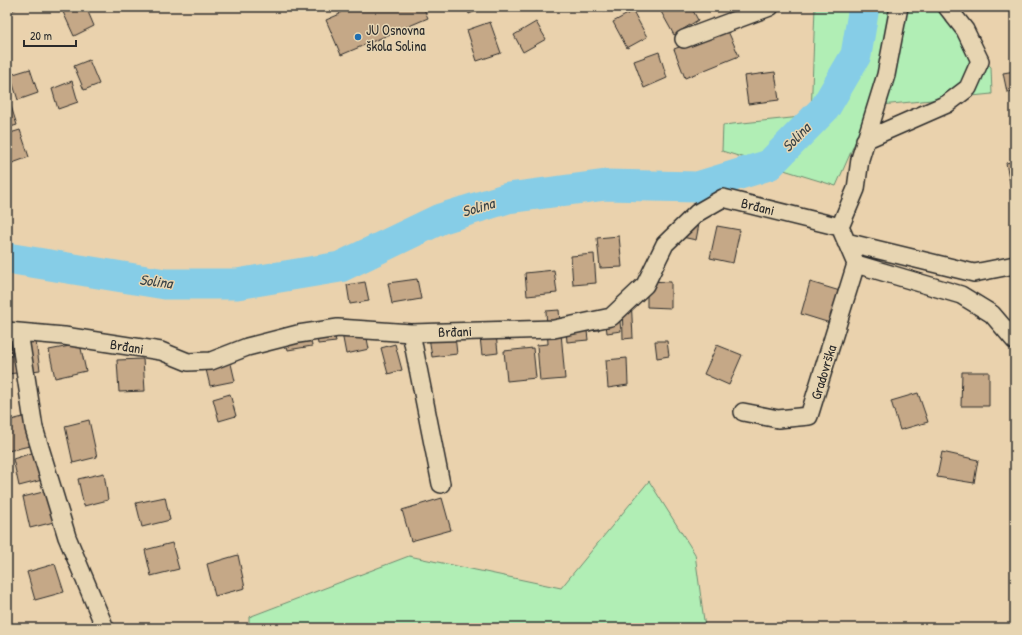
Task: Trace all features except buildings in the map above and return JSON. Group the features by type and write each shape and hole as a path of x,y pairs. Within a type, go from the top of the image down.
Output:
{"street":[{"path":"684,39 770,7"},
{"path":"899,7 886,75 865,140 860,159 856,189 843,234 856,264 961,295 992,314 1015,341"},
{"path":"865,140 947,104 968,88 980,61 965,30 947,7"},
{"name":"Brđani","path":"105,628 68,537 34,428 13,332 64,336 161,351 188,362 211,361 247,347 298,334 338,328 411,333 554,328 611,317 645,285 665,244 697,213 723,198 843,234"},
{"path":"843,234 974,273 1015,265"},
{"name":"Gradovrška","path":"743,412 778,418 809,416 856,264"},
{"path":"411,333 441,484"}],"green space":[{"path":"815,7 935,7 991,67 992,94 871,106 836,186 722,151 723,125 811,116"},
{"path":"649,481 695,554 705,628 249,628 249,617 409,556 561,588"}],"waterway":[{"name":"Solina","path":"7,258 165,284 237,284 340,267 440,219 508,198 606,185 697,187 769,165 825,108 856,55 864,7"}],"place":[{"name":"JU Osnovna škola Solina","path":"358,37"}]}
